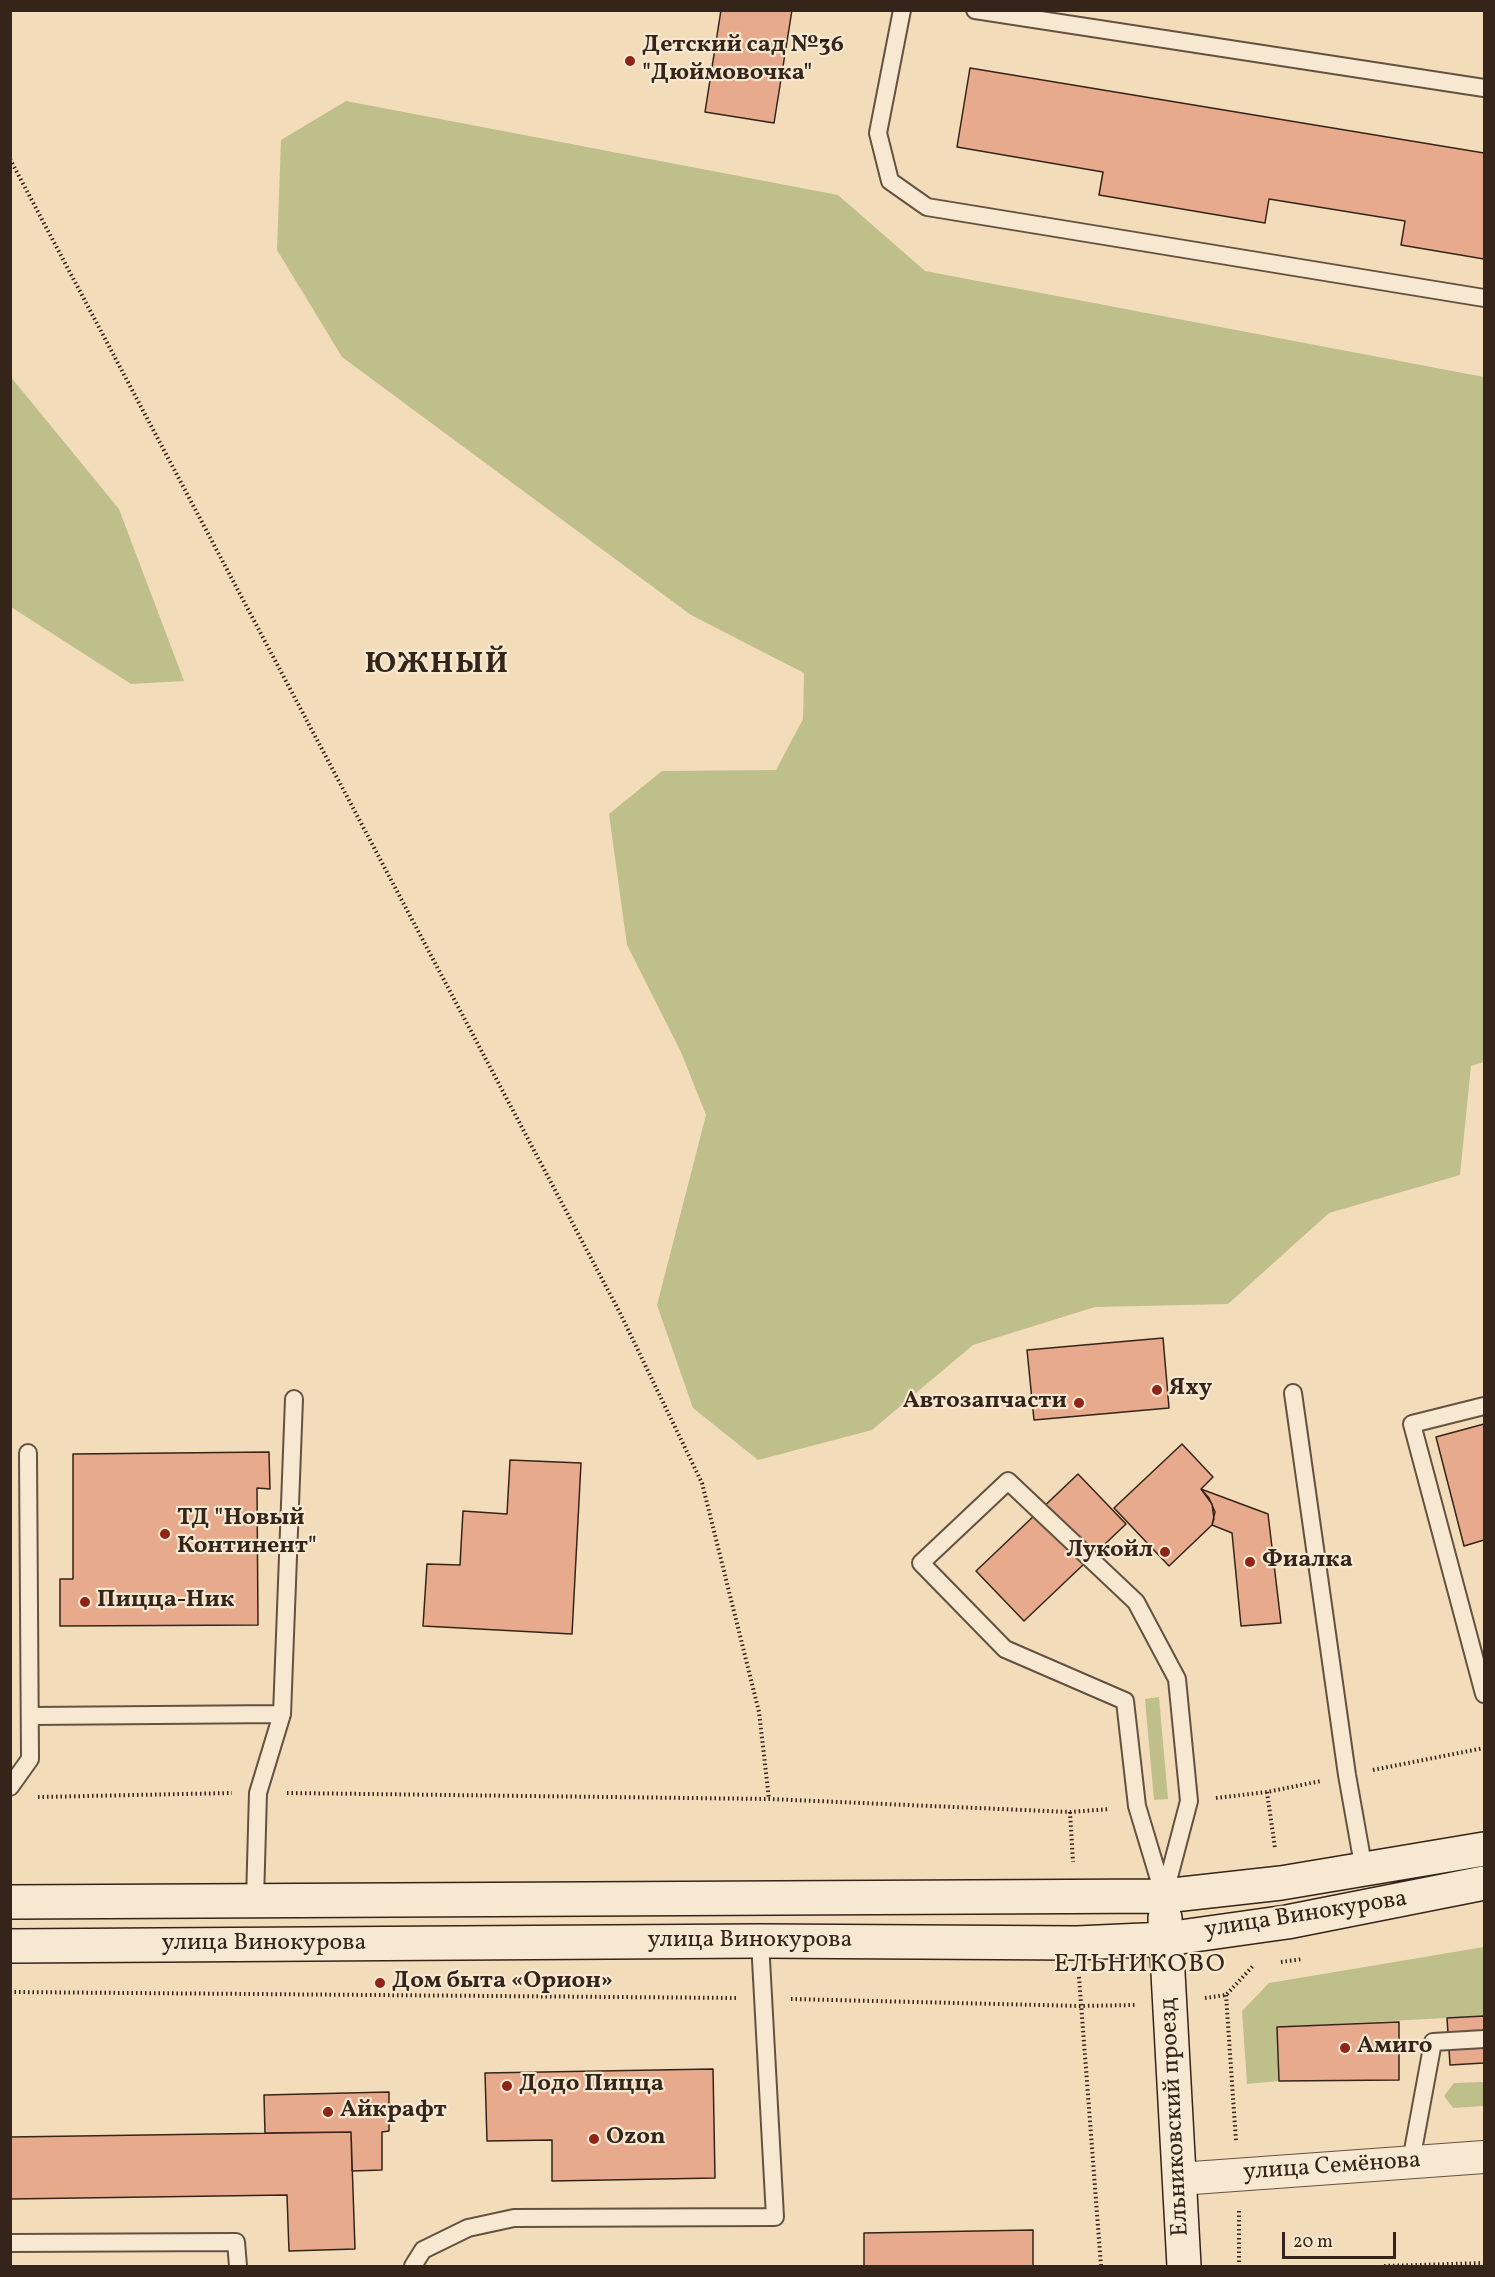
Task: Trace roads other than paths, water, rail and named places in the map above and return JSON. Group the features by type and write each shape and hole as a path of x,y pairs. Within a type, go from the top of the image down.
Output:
{"main road":[{"name":"улица Винокурова","path":"10,1902 1075,1899 1164,1896 1281,1883 1485,1849"},
{"name":"улица Винокурова","path":"10,1946 760,1941 1077,1943 1166,1939 1287,1922 1485,1883"},
{"name":"Ельниковский проезд","path":"1164,1896 1184,2266"}],"street":[{"name":"улица Семёнова","path":"1179,2179 1485,2157"}],"lane":[{"path":"902,10 878,133 891,181 927,207 1485,298"},
{"path":"975,10 1485,88"},
{"path":"1293,1393 1347,1775 1365,1870"},
{"path":"255,1900 258,1793 282,1714 294,1400"},
{"path":"1485,1407 1412,1424 1485,1694"},
{"path":"10,1787 30,1759 28,1453"},
{"path":"1008,1481 1136,1602 1177,1679 1189,1801 1164,1896 1137,1806 1125,1701 1005,1649 921,1563 1008,1481"},
{"path":"31,1716 282,1714"},
{"path":"412,2266 423,2250 468,2228 514,2218 775,2217 760,1941"},
{"path":"1411,2162 1433,2042 1485,2039"},
{"path":"10,2243 236,2242 238,2266"}],"place":[{"name":"Детский сад №36 \"Дюймовочка\"","path":"630,61"},
{"name":"Яху","path":"1157,1390"},
{"name":"Автозапчасти","path":"1079,1403"},
{"name":"ТД \"Новый Континент\"","path":"165,1534"},
{"name":"Лукойл","path":"1165,1552"},
{"name":"Фиалка","path":"1250,1562"},
{"name":"Пицца-Ник","path":"85,1602"},
{"name":"Дом быта «Орион»","path":"380,1983"},
{"name":"Амиго","path":"1345,2048"},
{"name":"Додо Пицца","path":"507,2086"},
{"name":"Айкрафт","path":"328,2112"},
{"name":"Ozon","path":"594,2139"}],"district":[{"name":"ЮЖНЫЙ","path":"437,666"},
{"name":"ЕЛЬНИКОВО","path":"1140,1966"}]}
